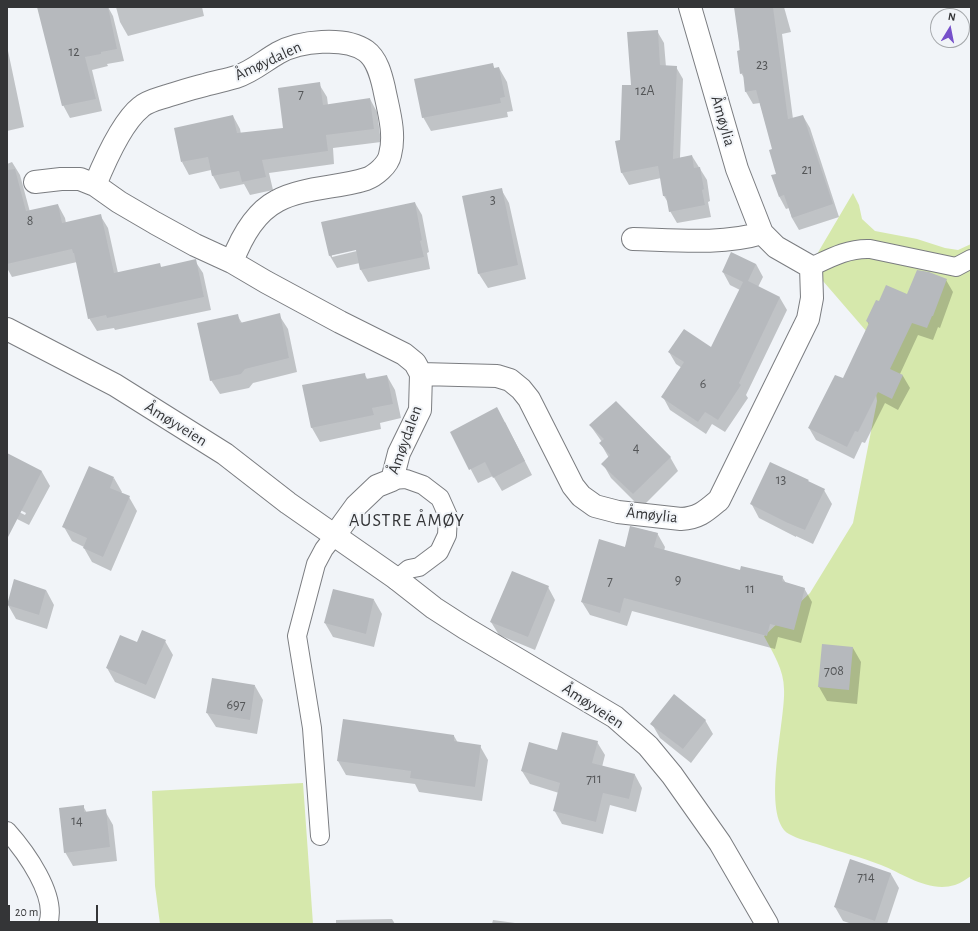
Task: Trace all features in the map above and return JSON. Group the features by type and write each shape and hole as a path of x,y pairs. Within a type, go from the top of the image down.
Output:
{"street":[{"name":"Åmøylia","path":"421,374 497,376 510,380 521,389 529,400 573,486 581,496 595,506 618,512 691,519 705,512 719,500 808,318 812,298 811,267 776,247 762,233 736,169 690,7"},
{"name":"Åmøydalen","path":"95,185 102,167 125,126 140,108 148,102 203,85 237,77 250,71 279,52 306,43 337,41 365,50 375,61 382,76 391,124 392,142 390,157 380,171 367,179 294,194 278,200 264,209 249,226 238,244 232,262"},
{"path":"35,182 61,179 80,180 95,185 119,202 195,245 232,262 340,322 404,354 415,363 421,374"},
{"path":"632,239 719,240 750,237 762,233"},
{"name":"Åmøyveien","path":"7,329 115,385 225,454 288,502 397,579 434,608 464,628 615,717 648,746 672,775 720,843 767,924"},
{"name":"Åmøydalen","path":"335,535 356,506 377,486 392,480 399,453 420,410 421,374"}],"lane":[{"path":"811,267 844,252 859,248 956,267 971,259"},
{"path":"392,480 406,480 424,485 440,498 448,516 447,535 439,552 419,567 409,570 397,579"},
{"path":"320,836 312,728 297,636 316,564 324,549 335,535"},
{"path":"7,831 20,846 43,884 49,903 48,924"}],"green space":[{"path":"853,193 859,205 862,219 875,231 917,239 945,248 958,250 971,244 971,876 955,885 945,887 926,885 873,862 793,836 789,834 781,824 776,808 776,766 784,703 784,682 777,662 764,636 810,593 853,523 877,401 867,332 810,266"},
{"path":"303,783 313,924 160,924 155,886 152,791"}],"building":[{"path":"37,7 108,7 117,49 85,57 96,99 62,106"},
{"path":"734,7 773,7 788,119 803,115 833,204 792,218 784,195 779,197 771,175 776,174 769,150 772,149 756,90 745,92 743,73 740,74 737,51 740,50"},
{"path":"658,30 660,65 677,66 673,159 692,155 694,168 700,167 705,205 669,212 666,196 663,196 658,166 621,173 615,141 620,140 622,85 631,85 627,32"},
{"path":"493,63 494,68 499,67 505,97 500,98 501,103 422,118 414,79"},
{"path":"320,82 323,105 370,98 374,129 326,135 328,151 262,160 266,177 242,182 239,171 212,176 208,157 181,162 174,128 233,115 237,133 283,128 278,88"},
{"path":"15,169 26,211 58,204 62,223 101,214 114,273 160,263 161,267 196,259 204,297 107,318 106,315 88,319 72,249 7,264 7,170"},
{"path":"502,188 518,265 478,274 462,196"},
{"path":"415,202 422,240 420,241 424,257 360,270 356,250 329,256 321,222"},
{"path":"731,252 756,264 748,281 780,297 739,383 741,385 718,420 705,412 698,422 661,397 684,362 668,352 684,329 711,347 743,282 722,272"},
{"path":"917,270 929,272 947,279 927,328 912,323 890,369 903,375 892,399 878,392 858,432 855,431 847,447 808,428 835,375 843,378 869,323 866,321 876,300 879,301 886,285 907,294"},
{"path":"280,313 289,358 245,369 241,374 210,381 197,323 238,314 240,323"},
{"path":"365,373 366,379 387,375 393,404 372,408 374,415 311,428 302,385"},
{"path":"616,401 671,457 633,494 601,464 610,455 599,443 604,439 589,425"},
{"path":"497,407 525,461 493,478 485,462 469,470 450,432"},
{"path":"7,453 42,471 7,539"},
{"path":"770,462 825,489 805,530 750,504"},
{"path":"89,466 114,477 110,488 130,496 103,557 83,548 87,538 62,527"},
{"path":"630,526 658,533 654,547 740,570 741,566 783,576 782,581 805,588 794,630 770,624 767,636 624,598 620,613 581,602 599,539 625,547"},
{"path":"512,571 549,586 528,637 490,622"},
{"path":"14,579 46,590 39,615 7,605"},
{"path":"333,589 374,599 366,634 324,623"},
{"path":"142,630 166,640 146,685 106,668 120,635 137,642"},
{"path":"822,644 853,647 849,690 818,687"},
{"path":"212,678 255,685 250,720 206,713"},
{"path":"674,694 706,720 683,749 650,724"},
{"path":"343,719 454,735 454,741 481,745 475,787 410,778 411,771 337,761"},
{"path":"562,732 598,741 592,763 635,774 629,799 603,793 596,822 553,811 560,783 521,771 529,742 557,750"},
{"path":"84,805 84,812 106,809 110,847 64,853 59,808"},
{"path":"850,859 891,873 875,921 834,907"}],"district":[{"name":"AUSTRE ÅMØY","path":"407,521"}]}
